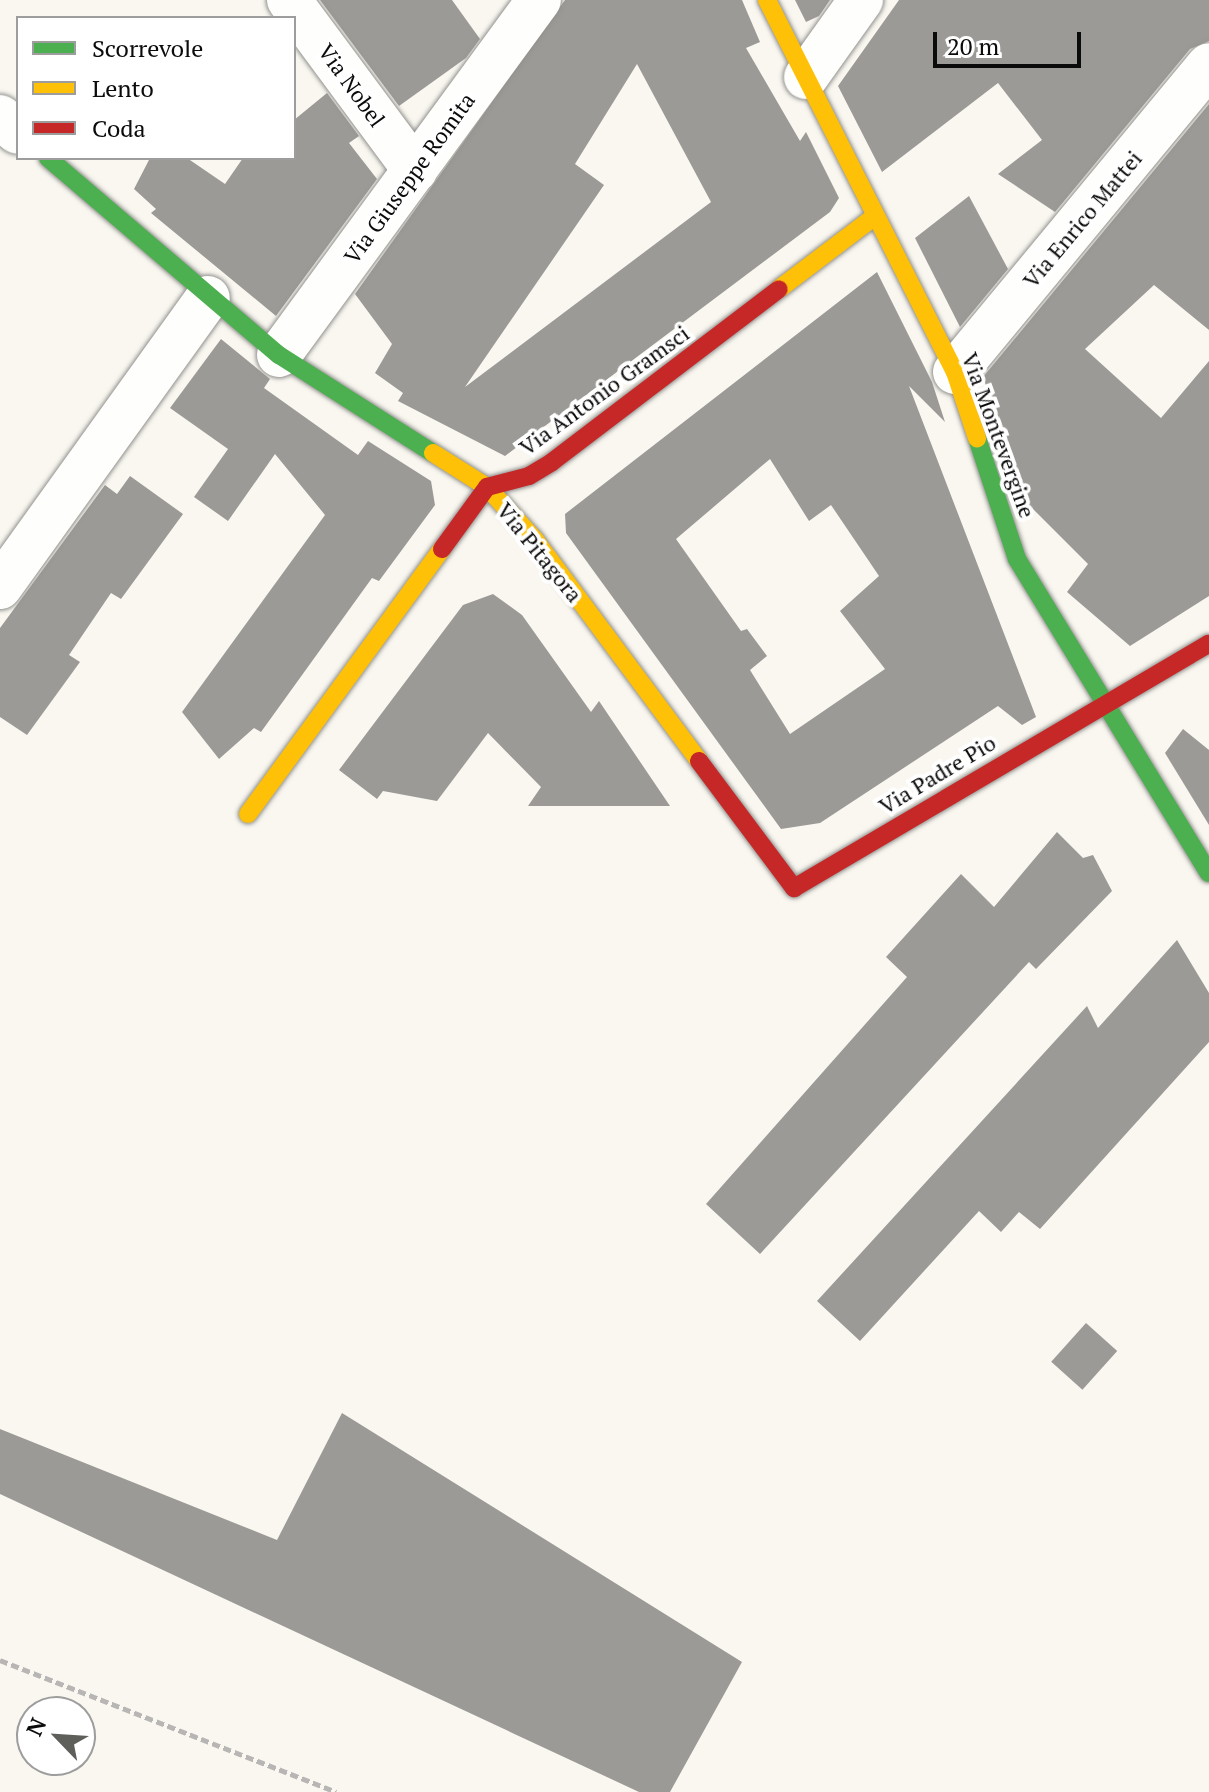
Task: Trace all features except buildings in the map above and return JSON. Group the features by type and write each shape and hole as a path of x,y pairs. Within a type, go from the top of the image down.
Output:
{"street":[{"name":"Via Nobel","path":"289,0 415,170"},
{"name":"Via Giuseppe Romita","path":"279,355 539,0"},
{"name":"Via Montevergine","path":"767,0 955,372 1017,559 1209,873"},
{"path":"806,77 861,0"},
{"name":"Via Enrico Mattei","path":"955,372 1209,65"},
{"path":"0,117 16,130"},
{"name":"Via Pitagora","path":"50,160 208,298 279,355 487,487 535,540 794,888"},
{"name":"Via Antonio Gramsci","path":"487,487 529,476 552,462 874,217"},
{"path":"0,587 208,298"},
{"path":"248,814 487,487"},
{"name":"Via Padre Pio","path":"794,888 1104,702 1209,644"}],"path":[{"path":"0,1660 336,1792"}],"traffic: fast":[{"path":"50,160 279,355 433,453"},
{"path":"977,438 1017,559 1209,873"}],"traffic: slow":[{"path":"767,0 955,372 977,438"},
{"path":"779,289 874,217"},
{"path":"433,453 487,487 535,540 699,761"},
{"path":"248,814 442,549"}],"traffic: jam":[{"path":"442,549 487,487 529,476 552,462 779,289"},
{"path":"699,761 794,888 1209,644"}]}
